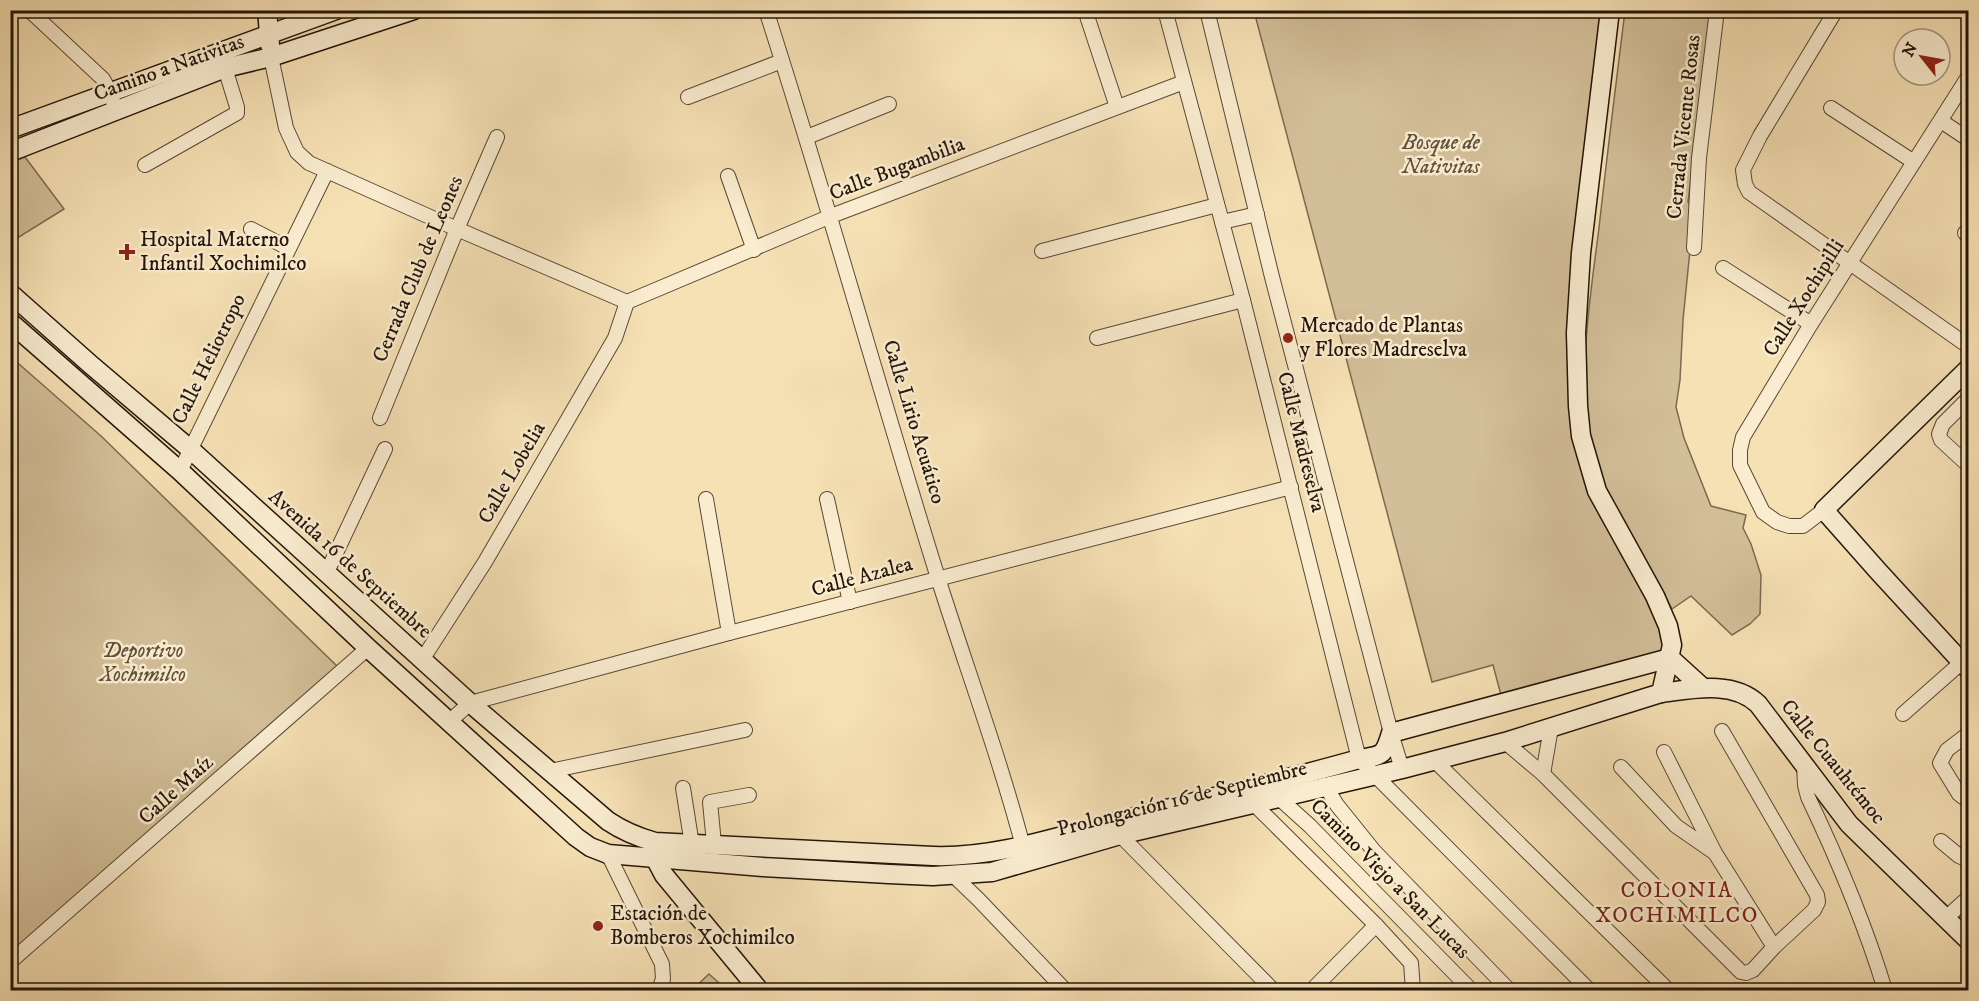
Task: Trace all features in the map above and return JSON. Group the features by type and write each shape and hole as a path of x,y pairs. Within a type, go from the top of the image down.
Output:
{"main road":[{"path":"267,10 271,57"},
{"name":"Camino a Nativitas","path":"19,125 336,10"},
{"name":"Camino a Nativitas","path":"10,152 225,68 271,57 414,10"},
{"path":"1610,10 1581,253 1576,333 1578,406 1581,436 1588,467 1597,490 1655,596 1668,626 1672,645 1661,693"},
{"path":"19,125 35,142"},
{"name":"Avenida 16 de Septiembre","path":"10,293 190,449 470,703 608,821 663,851"},
{"path":"28,309 12,323 180,471 368,648 576,837 590,847 608,854 663,851 664,875 759,990"},
{"path":"75,379 90,364"},
{"path":"1965,666 1824,510 1968,369"},
{"path":"1670,658 1701,687"},
{"path":"1391,733 1670,658"},
{"name":"Calle Cuauhtémoc","path":"1661,693 1701,687 1734,691 1751,698 1850,824 1968,940"},
{"name":"Prolongación 16 de Septiembre","path":"663,851 692,844 714,844 952,857 987,853 1025,854 1120,835 1325,785 1402,769 1505,742 1661,693"},
{"name":"Prolongación 16 de Septiembre","path":"663,851 850,873 953,875 992,872 1025,854 1359,759 1381,756 1386,750 1391,733"}],"street":[{"path":"29,10 103,79 116,111"},
{"name":"Calle Lirio Acuático","path":"766,10 831,216 938,579 999,760 1025,854"},
{"path":"1085,10 1117,107"},
{"name":"Calle Madreselva","path":"1165,10 1291,487 1359,759"},
{"name":"Calle Madreselva","path":"1207,10 1257,214 1402,769"},
{"name":"Cerrada Vicente Rosas","path":"1694,248 1699,158 1717,10"},
{"path":"1836,11 1760,136 1743,170 1745,184 1749,192 1968,346"},
{"path":"271,57 286,128 297,152 309,163 627,302"},
{"path":"688,97 782,61"},
{"path":"145,165 237,113 225,68"},
{"name":"Calle Xochipilli","path":"1824,510 1803,526 1788,526 1777,522 1763,512 1740,465 1743,436 1811,324 1968,77"},
{"name":"Calle Bugambilia","path":"627,302 831,216 1184,81"},
{"path":"807,137 889,104"},
{"path":"1831,108 1914,162"},
{"path":"1941,121 1968,139"},
{"name":"Cerrada Club de Leones","path":"380,418 497,137"},
{"name":"Calle Heliotropo","path":"180,471 327,171"},
{"path":"728,176 754,250"},
{"path":"1042,251 1217,205"},
{"path":"1222,222 1257,214"},
{"path":"251,229 288,248"},
{"path":"1723,268 1811,324"},
{"path":"1097,338 1242,300"},
{"name":"Calle Lobelia","path":"422,660 485,562 615,338 627,302"},
{"path":"1968,399 1943,424 1939,434 1941,440 1968,465"},
{"path":"327,572 385,449"},
{"name":"Calle Azalea","path":"450,721 470,703 1291,487"},
{"path":"706,499 729,633"},
{"path":"827,499 850,602"},
{"name":"Calle Maíz","path":"10,962 368,648"},
{"path":"1903,714 1965,666"},
{"path":"1543,774 1551,728"},
{"path":"550,771 745,730"},
{"path":"1505,742 1543,774 1741,972 1746,973 1753,970 1814,910 1818,902 1817,895 1722,731"},
{"path":"1968,734 1947,750 1940,763 1959,794 1968,801"},
{"path":"1664,752 1715,853 1774,947"},
{"path":"1359,759 1589,990"},
{"path":"1434,760 1668,990"},
{"path":"1804,764 1808,797 1849,887 1885,990"},
{"path":"1621,767 1677,826 1715,853"},
{"path":"1325,785 1337,805 1374,851 1509,990"},
{"path":"683,788 692,844"},
{"path":"714,844 710,802 749,795"},
{"name":"Camino Viejo a San Lucas","path":"1279,798 1310,826 1471,990"},
{"path":"1254,804 1411,963 1413,990"},
{"path":"1120,835 1273,990"},
{"path":"1941,842 1968,860"},
{"path":"608,854 662,964 663,979 659,990"},
{"path":"953,875 1065,990"},
{"path":"1946,918 1968,898"},
{"path":"1312,990 1376,925"}],"green space":[{"name":"Bosque de Nativitas","path":"1254,11 1607,11 1569,355 1572,423 1665,632 1663,651 1501,695 1493,665 1432,682"},
{"path":"1625,11 1711,11 1688,202 1691,206 1690,250 1676,407 1684,438 1711,506 1746,515 1743,528 1761,575 1760,614 1750,624 1732,635 1691,596 1672,609 1618,515 1594,455 1588,428 1585,371 1588,312"},
{"path":"25,157 64,209 11,242 11,162"},
{"name":"Deportivo Xochimilco","path":"11,357 101,436 340,669 11,953"},
{"path":"709,974 727,990 692,990"}],"place":[{"name":"Hospital Materno Infantil Xochimilco","path":"127,252"},
{"name":"Mercado de Plantas y Flores Madreselva","path":"1288,338"},
{"name":"Estación de Bomberos Xochimilco","path":"598,926"}],"district":[{"name":"COLONIA XOCHIMILCO","path":"1677,902"}]}
